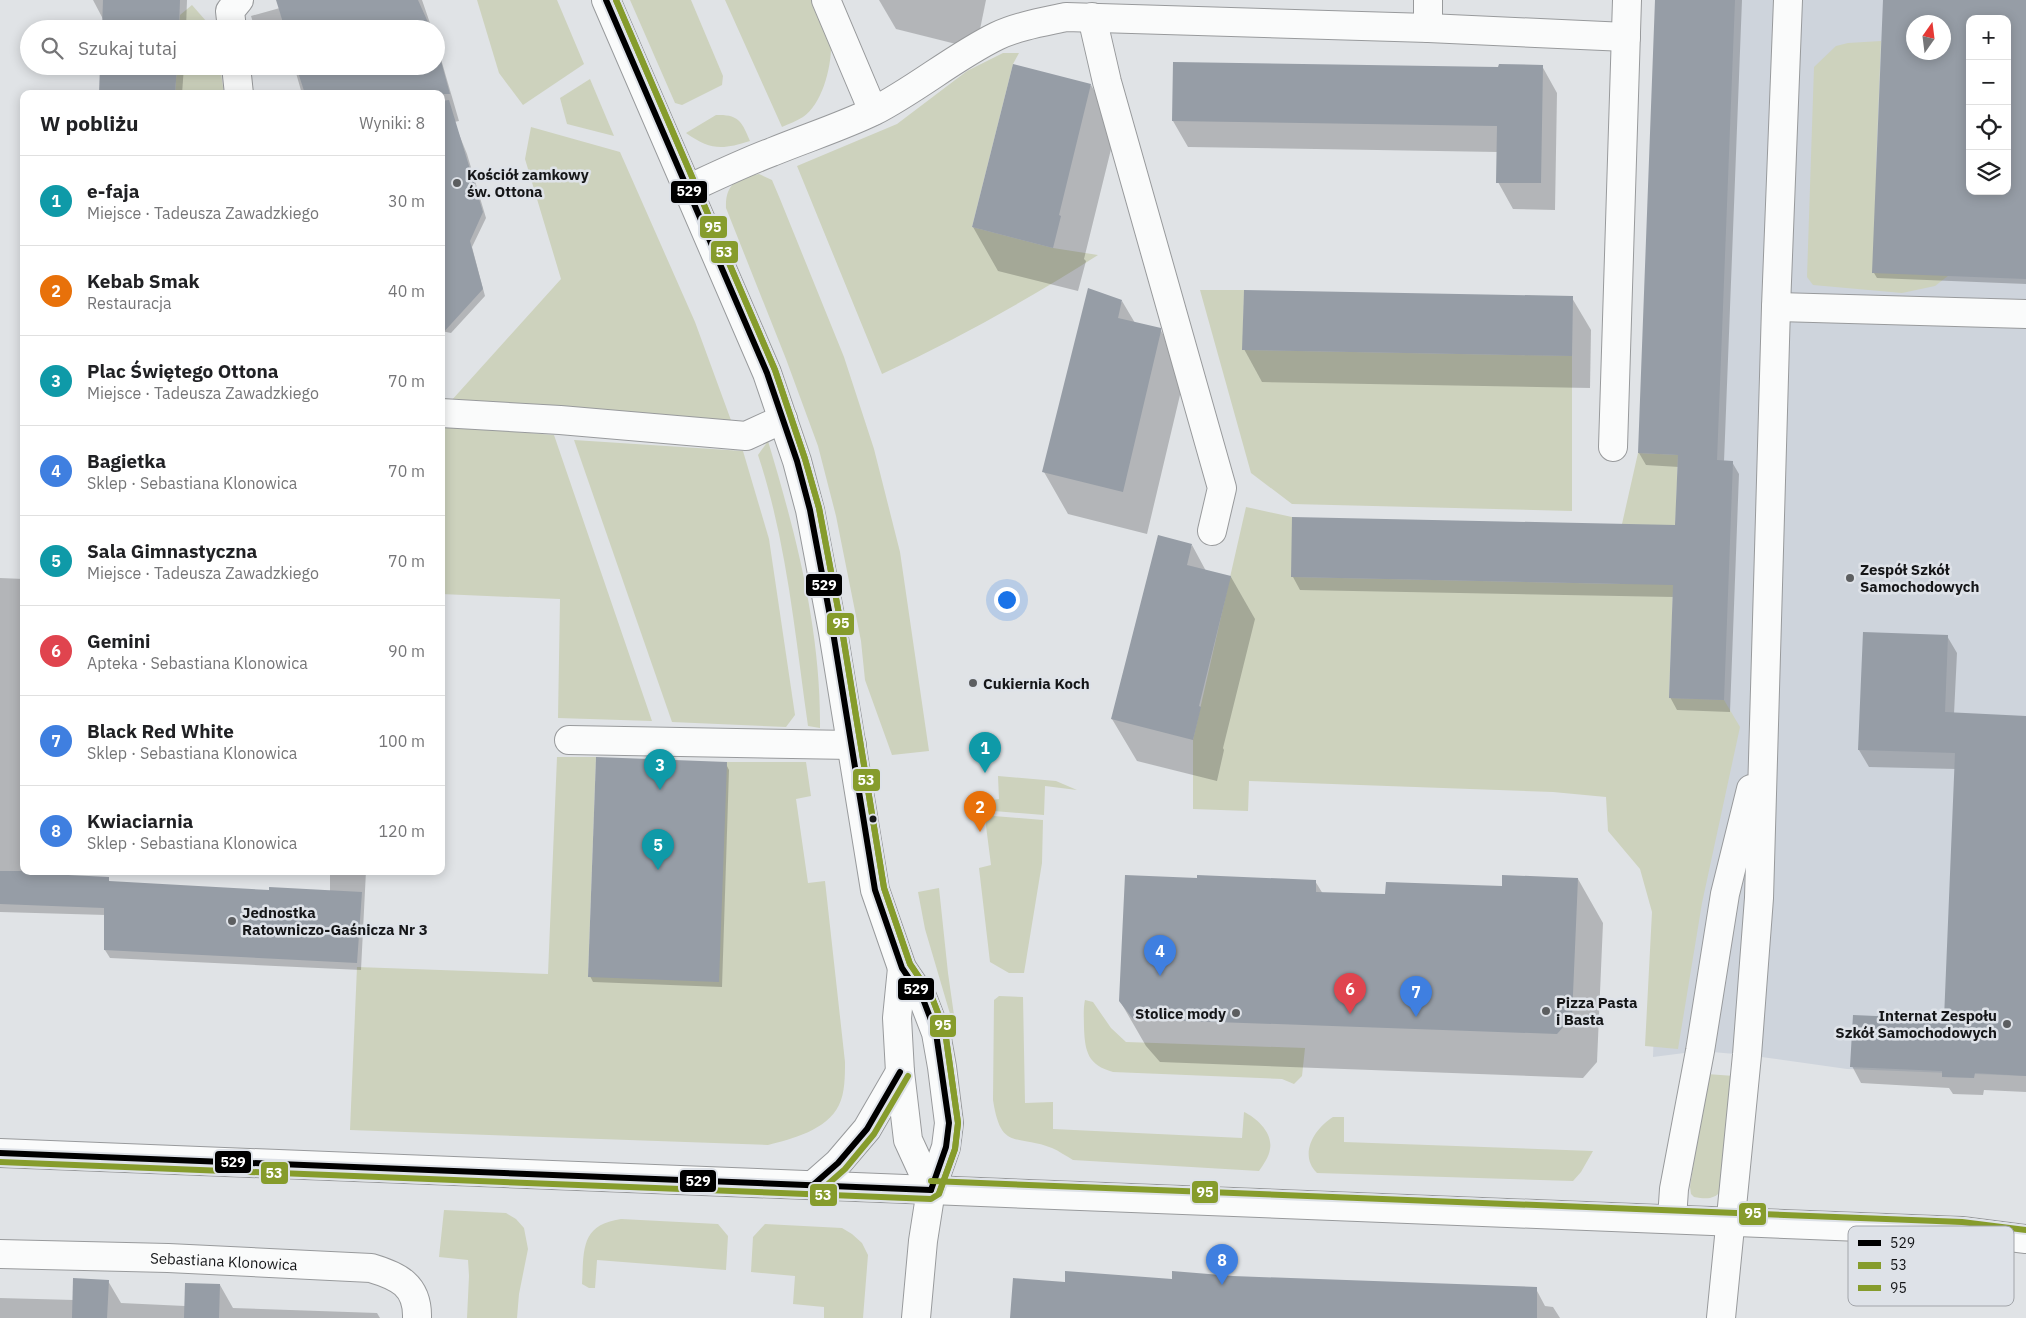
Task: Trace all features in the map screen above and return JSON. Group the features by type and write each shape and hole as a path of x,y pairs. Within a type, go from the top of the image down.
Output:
{"street":[{"path":"231,20 230,11 239,0"},
{"path":"606,0 767,373 784,419 810,510 833,632 875,890 902,968 923,999 936,1033 949,1123 946,1148 930,1190 916,1318"},
{"path":"826,0 873,111"},
{"path":"1428,0 1428,28"},
{"path":"1613,447 1627,0"},
{"path":"1721,1318 1747,1055 1759,898 1776,308 1788,0"},
{"path":"688,188 772,151 830,130 873,111 904,95 975,48 1040,12 1066,17 1428,28 1626,37"},
{"path":"1092,17 1107,82 1222,488 1212,531"},
{"path":"237,75 239,90"},
{"path":"1776,308 2026,314"},
{"path":"445,414 560,420 746,436 784,419"},
{"path":"1672,1219 1674,1189 1700,1050 1725,894 1765,732"},
{"path":"569,740 852,745"},
{"path":"902,968 897,1018 900,1072 908,1140 930,1190"},
{"path":"813,1185 838,1163 867,1129 900,1072"},
{"path":"0,1153 1848,1226"},
{"name":"Sebastiana Klonowica","path":"0,1254 168,1258 370,1268 394,1275 410,1289 417,1307 417,1318"}],"shaded area":[{"name":"Zespół Szkół Samochodowych","path":"1695,0 2026,0 2026,1076 1847,1069 1747,1055 1700,1051 1653,1057 1663,760 1669,698"}],"green space":[{"path":"477,0 557,0 584,64 523,105 499,73"},
{"path":"630,0 691,0 723,76 722,85 682,105 675,103"},
{"path":"725,0 819,0 826,15 831,36 830,61 818,100 803,117 782,127"},
{"path":"192,5 205,20 180,20 180,15"},
{"path":"1881,41 1876,168 1949,275 1935,286 1902,293 1813,285 1807,277 1814,67 1836,46 1848,43"},
{"path":"1003,53 1019,53 1013,64 972,227 1053,248 1098,255 992,318 882,374 797,166 897,124 967,71"},
{"path":"176,75 221,75 223,90 175,90"},
{"path":"590,79 614,136 567,124 560,98"},
{"path":"716,115 730,116 739,120 750,141 732,146 716,147 702,143 686,133"},
{"path":"531,127 620,152 695,322 732,423 451,401 561,279 525,159"},
{"path":"759,174 772,180 780,199 844,357 874,449 900,552 929,751 892,755 865,680 861,641 836,516 818,446 786,359 726,208 726,200 730,188 739,180"},
{"path":"1200,290 1244,290 1243,350 1572,356 1572,511 1292,504 1251,473"},
{"path":"445,426 554,435 652,721 558,718 560,599 445,594"},
{"path":"574,440 743,451 769,539 795,715 786,727 672,722"},
{"path":"768,441 788,511 805,583 816,655 820,728 808,726 783,555 768,488 758,455"},
{"path":"1638,453 1678,455 1669,698 1724,700 1740,727 1702,903 1678,1049 1645,1046 1652,912 1640,869 1608,831 1606,797 1553,792 1249,781 1248,811 1193,809 1193,740 1246,507 1292,517 1292,577 1620,584 1622,524"},
{"path":"557,757 596,757 588,977 727,762 806,762 811,796 796,799 808,883 825,881 845,1062 844,1084 839,1105 833,1114 818,1127 788,1140 768,1145 350,1130 357,967 548,974"},
{"path":"998,776 1056,781 1077,790 1045,786 1044,815 994,811 984,801 999,799"},
{"path":"994,816 1043,820 1042,863 1024,973 1009,973 990,962 979,868 991,865 985,818"},
{"path":"939,888 954,1015 953,1024 925,929 918,892"},
{"path":"999,996 1023,997 1025,1103 1053,1102 1053,1129 1242,1138 1244,1112 1259,1122 1269,1137 1270,1149 1264,1164 1259,1171 1073,1160 1052,1148 1012,1138 1005,1134 996,1116 993,1100 994,1000"},
{"path":"1085,1000 1093,1002 1111,1028 1126,1042 1305,1048 1302,1076 1294,1084 1282,1079 1113,1072 1098,1066 1087,1051 1084,1028"},
{"path":"1707,1074 1734,1076 1722,1190 1716,1196 1706,1198 1694,1197 1691,1194 1690,1187"},
{"path":"1333,1117 1344,1117 1344,1142 1593,1151 1581,1172 1573,1181 1317,1173 1311,1166 1309,1158 1311,1142 1320,1128"},
{"path":"444,1210 506,1213 516,1219 524,1228 528,1249 519,1294 517,1318 467,1318 468,1260 439,1257"},
{"path":"621,1219 718,1224 728,1236 726,1270 597,1260 595,1288 589,1288 582,1284 584,1250 587,1241 591,1233 598,1227"},
{"path":"765,1224 842,1228 862,1243 868,1255 863,1318 824,1318 824,1307 793,1304 795,1276 751,1272 753,1237"}],"building":[{"path":"103,0 180,0 179,20 102,20"},
{"path":"276,0 418,0 427,20 282,20"},
{"path":"1655,0 1735,0 1717,460 1733,461 1724,700 1669,698 1673,585 1291,577 1292,517 1675,525 1678,455 1638,453"},
{"path":"1883,0 2026,0 2026,279 1872,273"},
{"path":"1173,62 1498,67 1499,64 1543,65 1541,183 1496,183 1497,126 1172,121"},
{"path":"1013,64 1091,84 1059,215 1061,216 1053,248 972,227"},
{"path":"100,75 176,75 175,90 99,90"},
{"path":"299,75 445,75 450,94 445,94 445,90 304,90"},
{"path":"445,100 449,100 483,212 470,241 483,289 445,331"},
{"path":"1088,288 1122,300 1118,318 1161,328 1123,492 1042,472"},
{"path":"1244,290 1573,296 1572,356 1242,350"},
{"path":"1158,535 1192,544 1187,565 1231,576 1199,706 1201,707 1193,740 1111,719"},
{"path":"1863,632 1948,635 1945,712 2026,716 2026,1076 1975,1073 1974,1078 1942,1077 1942,1071 1850,1067 1853,1015 1944,1019 1955,753 1858,750"},
{"path":"596,757 727,762 719,982 588,977"},
{"name":"Jednostka Ratowniczo-Gaśnicza Nr 3","path":"0,871 20,871 20,875 109,877 109,881 269,890 269,887 362,892 357,963 104,950 104,908 0,904"},
{"path":"1125,875 1197,878 1197,875 1316,880 1316,892 1385,894 1386,882 1502,886 1502,875 1578,878 1572,1017 1557,1034 1133,1019 1119,1001"},
{"path":"1065,1271 1172,1279 1172,1271 1233,1276 1537,1287 1537,1318 1010,1318 1013,1278 1065,1282"},
{"path":"73,1278 109,1280 107,1318 72,1318"},
{"path":"185,1283 220,1284 219,1318 184,1318"}],"transit line":[{"name":"529","path":"606,0 767,373 797,461 810,510 833,632 875,890 902,968 923,999 936,1033 949,1123 946,1147 931,1190"},
{"name":"53","path":"0,1162 931,1199 939,1194 955,1149 958,1123 945,1031 931,995 910,964 884,888 842,630 819,508 805,459 775,370 616,0"},
{"name":"95","path":"616,0 775,370 805,459 819,508 842,630 884,888 910,964 931,995 945,1031 958,1123 955,1149 939,1193"},
{"name":"529","path":"813,1185 838,1163 867,1129 900,1072"},
{"name":"53","path":"819,1192 845,1169 874,1134 908,1076"},
{"name":"529","path":"0,1153 931,1190"},
{"name":"95","path":"931,1181 1962,1222 1994,1226"},
{"name":"95","path":"2014,1228 2026,1230"}],"place":[{"name":"Kościół zamkowy św. Ottona","path":"457,183"},
{"name":"Zespół Szkół Samochodowych","path":"1850,578"},
{"name":"Cukiernia Koch","path":"973,683"},
{"name":"e-faja","path":"985,773"},
{"name":"Plac Świętego Ottona","path":"660,790"},
{"name":"Kebab Smak","path":"980,832"},
{"name":"Sala Gimnastyczna","path":"658,870"},
{"name":"Jednostka Ratowniczo-Gaśnicza Nr 3","path":"232,921"},
{"name":"Bagietka","path":"1160,976"},
{"name":"Pizza Pasta i Basta","path":"1546,1011"},
{"name":"Stolice mody","path":"1236,1013"},
{"name":"Gemini","path":"1350,1014"},
{"name":"Black Red White","path":"1416,1017"},
{"name":"Internat Zespołu Szkół Samochodowych","path":"2007,1024"},
{"name":"Kwiaciarnia","path":"1222,1285"}]}
